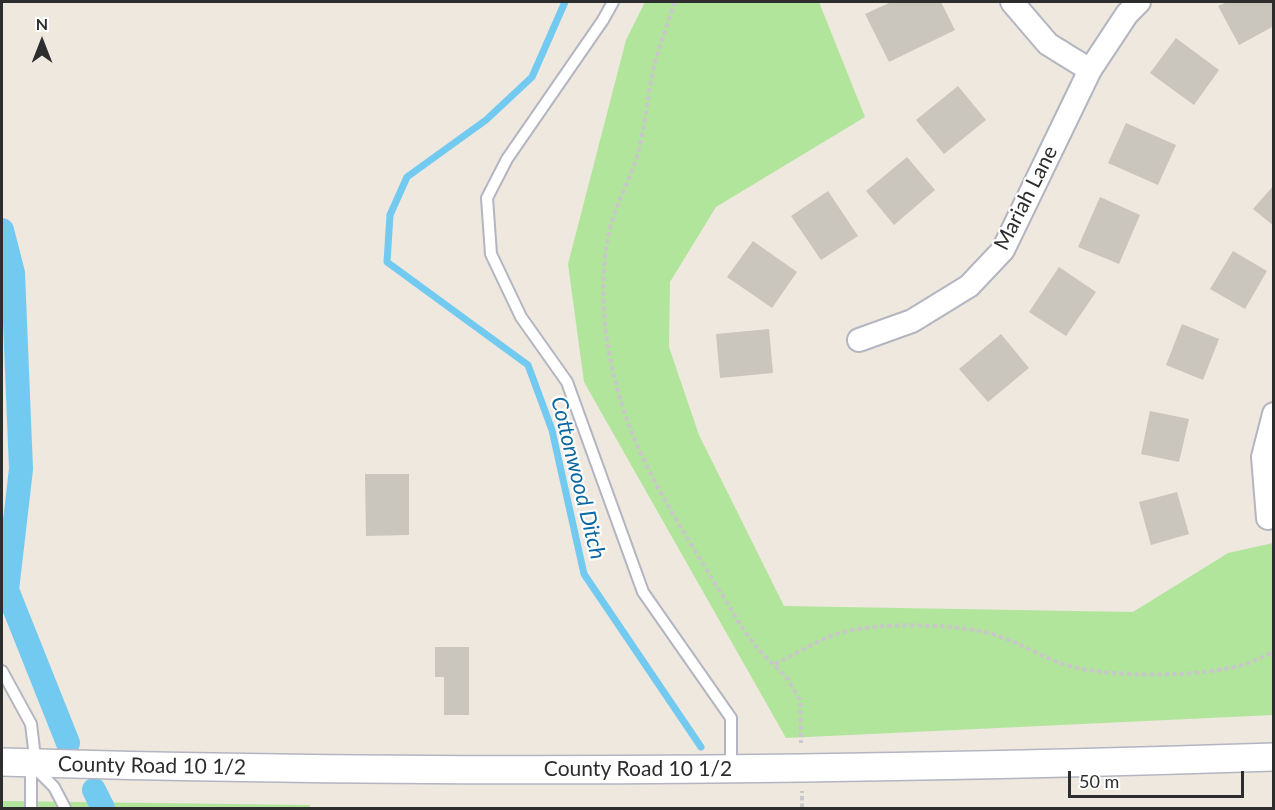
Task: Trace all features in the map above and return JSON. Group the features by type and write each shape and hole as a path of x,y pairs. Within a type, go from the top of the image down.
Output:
{"street":[{"path":"1012,2 1048,44 1090,70"},
{"name":"Mariah Lane","path":"859,340 912,321 969,286 1003,250 1090,70 1127,15 1139,2"},
{"path":"1268,518 1263,457 1274,414"},
{"name":"County Road 10 1/2","path":"2,762 380,771 1016,765 1274,758"}],"lane":[{"path":"613,2 507,159 488,198 491,254 521,317 567,382 643,592 731,718 731,769"},
{"path":"2,671 32,724 34,749 31,763 31,808"},
{"path":"31,763 54,787 64,808"}],"path":[{"path":"675,2 655,63 636,161 616,205 608,234 603,265 603,300 607,334 615,377 628,419 645,461 739,623 757,648 787,678 800,700 801,747"},
{"path":"774,665 819,641 840,633 903,626 989,633 1009,638 1061,663 1095,672 1132,674 1206,672 1250,663 1274,651"},
{"path":"802,789 802,808"}],"green space":[{"path":"645,2 819,2 865,117 716,207 670,282 669,347 699,435 784,606 1133,612 1228,553 1273,543 1273,715 786,738 584,382 568,264 626,40"},
{"path":"2,801 310,805 310,808 2,808"}],"building":[{"path":"891,2 941,2 955,30 889,62 865,14"},
{"path":"1227,2 1274,2 1274,26 1239,45 1218,6"},
{"path":"1176,38 1219,70 1194,105 1150,73"},
{"path":"958,86 986,120 944,154 916,120"},
{"path":"1126,123 1176,145 1158,185 1108,163"},
{"path":"907,157 935,190 894,225 866,191"},
{"path":"1274,185 1274,226 1253,209"},
{"path":"828,191 858,236 821,260 791,216"},
{"path":"1100,197 1140,215 1119,264 1078,247"},
{"path":"753,241 797,272 772,308 727,277"},
{"path":"1233,251 1267,271 1245,309 1210,289"},
{"path":"1059,267 1096,292 1066,336 1029,312"},
{"path":"1182,324 1219,339 1203,380 1166,365"},
{"path":"769,329 773,373 720,378 716,334"},
{"path":"1001,334 1029,368 988,402 959,369"},
{"path":"1150,411 1189,419 1179,462 1141,454"},
{"path":"365,474 409,474 409,535 366,536"},
{"path":"1177,492 1189,534 1151,545 1139,502"},
{"path":"435,647 469,647 469,715 444,715 444,677 435,677"}],"waterway":[{"name":"Cottonwood Ditch","path":"565,2 532,77 486,120 407,177 390,215 387,262 528,365 552,430 584,574 701,747"},
{"path":"2,230 13,273 21,469 7,590 68,743"},
{"path":"94,790 103,808"}]}
